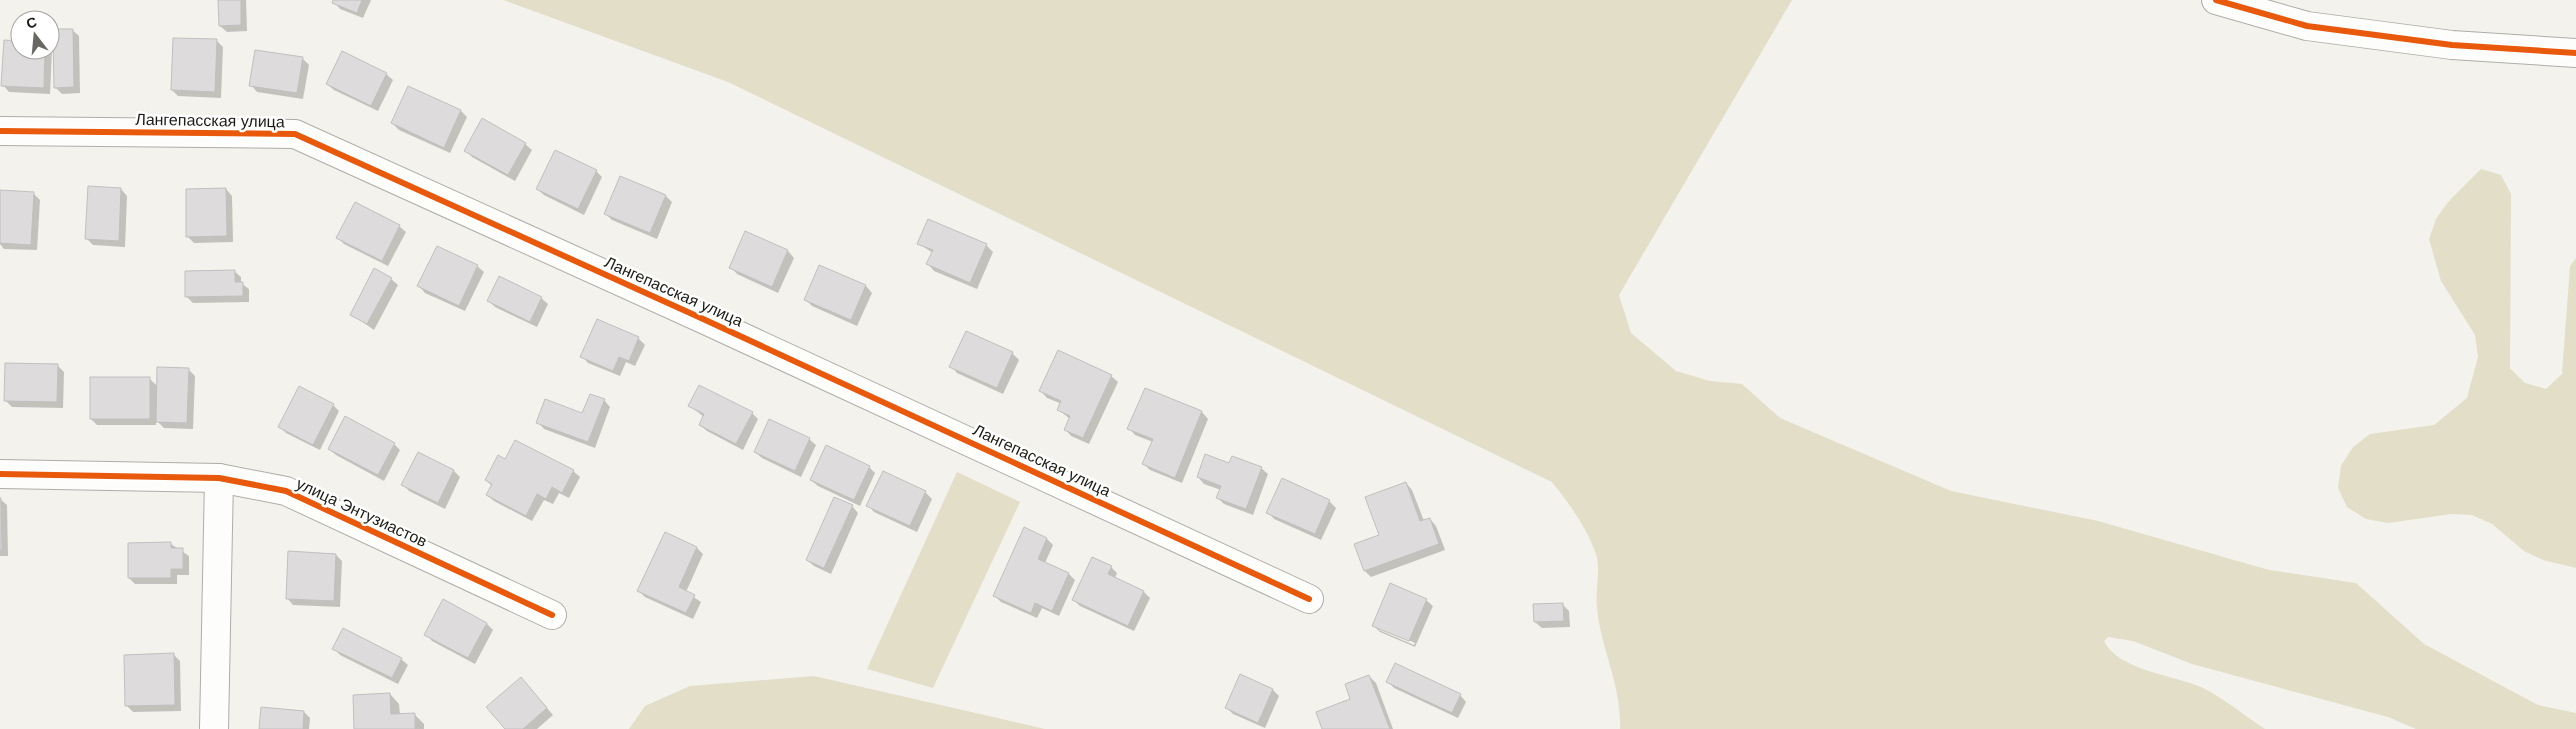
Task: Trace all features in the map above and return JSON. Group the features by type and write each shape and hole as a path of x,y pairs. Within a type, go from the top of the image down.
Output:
{"street":[{"path":"2216,0 2307,26 2452,45 2576,53"},
{"name":"Лангепасская улица","path":"0,131 295,134 701,318 1309,598"},
{"name":"улица Энтузиастов","path":"0,474 219,478 286,491 552,615"},
{"path":"214,729 219,478"}],"shaded area":[{"path":"503,0 1792,0 1619,295 1631,333 1676,371 1710,381 1742,384 1780,418 1951,491 2098,521 2269,570 2356,583 2424,644 2538,705 2576,713 2576,729 2416,729 2388,717 2192,664 2133,641 2108,637 2104,641 2111,651 2122,659 2134,666 2203,688 2227,702 2265,729 1620,729 1618,698 1599,623 1596,554 1577,516 1552,482 728,82"},
{"path":"2481,169 2501,175 2511,194 2510,368 2525,383 2546,389 2562,374 2570,266 2576,258 2576,568 2543,560 2524,551 2492,524 2472,515 2451,514 2388,523 2366,519 2347,507 2338,488 2341,466 2353,447 2370,434 2434,425 2467,398 2478,357 2475,335 2441,281 2429,239 2436,219 2449,201"},
{"path":"957,472 1020,502 933,688 867,669"},
{"path":"814,676 1045,729 629,729 645,706 690,686"}],"building":[{"path":"218,0 241,0 241,25 219,26"},
{"path":"333,0 362,0 357,13 332,3"},
{"path":"60,29 73,29 74,87 54,88 54,60 60,60"},
{"path":"173,38 217,39 215,92 171,90"},
{"path":"4,40 10,40 10,60 45,60 44,88 1,86"},
{"path":"255,50 303,57 297,93 249,86"},
{"path":"342,51 387,73 371,106 326,84"},
{"path":"408,86 461,110 444,148 391,123"},
{"path":"482,118 526,143 508,175 464,151"},
{"path":"555,150 597,170 578,209 536,189"},
{"path":"620,176 666,195 650,233 604,214"},
{"path":"88,186 121,188 119,241 85,239"},
{"path":"226,188 227,236 186,237 186,189"},
{"path":"0,190 34,192 31,245 0,243"},
{"path":"355,202 400,225 382,261 336,238"},
{"path":"928,219 987,244 970,283 926,264 933,250 917,244"},
{"path":"745,231 788,250 772,287 729,268"},
{"path":"437,246 478,265 459,306 417,286"},
{"path":"819,265 866,285 851,320 804,300"},
{"path":"374,268 392,278 367,324 350,315"},
{"path":"235,270 235,282 243,282 243,296 185,297 185,271"},
{"path":"499,276 542,297 530,322 487,301"},
{"path":"597,319 639,337 629,361 619,357 613,371 580,357"},
{"path":"966,331 1013,352 997,388 949,367"},
{"path":"1058,350 1112,375 1083,438 1064,430 1070,416 1057,410 1061,401 1039,391"},
{"path":"5,363 58,364 57,402 4,401"},
{"path":"157,367 189,368 187,423 156,422"},
{"path":"90,377 150,377 150,419 90,419"},
{"path":"699,385 753,412 736,444 699,425 704,414 688,406"},
{"path":"299,386 334,404 313,445 278,427"},
{"path":"1145,388 1202,411 1175,478 1142,464 1153,439 1127,429"},
{"path":"590,394 605,399 588,442 536,423 545,399 582,413"},
{"path":"345,416 395,443 378,475 328,449"},
{"path":"769,419 810,438 795,471 754,452"},
{"path":"515,440 574,470 562,493 552,487 546,499 537,494 526,516 486,495 492,484 485,480 498,455 505,459"},
{"path":"826,445 870,466 854,500 810,480"},
{"path":"418,452 454,470 438,503 401,485"},
{"path":"1205,454 1229,463 1232,456 1262,467 1246,509 1216,498 1221,486 1197,477"},
{"path":"883,471 926,491 910,526 866,506"},
{"path":"1282,478 1330,500 1315,534 1266,513"},
{"path":"1406,482 1420,521 1430,518 1439,544 1364,571 1354,544 1379,535 1365,497"},
{"path":"834,497 853,505 824,568 806,560"},
{"path":"1,498 2,550 0,550"},
{"path":"1024,527 1047,538 1038,559 1069,573 1052,611 1035,603 1031,613 993,596"},
{"path":"665,532 697,547 679,587 695,595 686,613 637,591"},
{"path":"171,542 171,548 183,548 183,569 171,569 171,578 128,578 128,543"},
{"path":"288,551 336,554 334,601 286,599"},
{"path":"1092,557 1112,566 1108,574 1144,591 1128,626 1072,600"},
{"path":"1390,583 1427,599 1409,641 1372,626"},
{"path":"443,599 487,623 468,658 424,635"},
{"path":"1563,603 1564,621 1534,622 1533,604"},
{"path":"343,628 402,658 392,678 332,649"},
{"path":"174,653 175,705 125,706 124,655"},
{"path":"1395,663 1461,694 1452,713 1386,682"},
{"path":"1240,674 1273,689 1258,723 1225,708"},
{"path":"1369,675 1390,729 1322,729 1316,712 1350,699 1345,684"},
{"path":"521,677 547,708 523,729 505,729 486,707"},
{"path":"390,693 391,714 415,713 415,729 354,729 353,695"},
{"path":"261,707 304,711 303,729 259,729"}],"cycle path":[{"path":"2216,0 2307,26 2452,45 2576,53"},
{"path":"0,131 295,134 701,318 1309,599"},
{"path":"0,474 219,478 286,491 552,615"}]}
